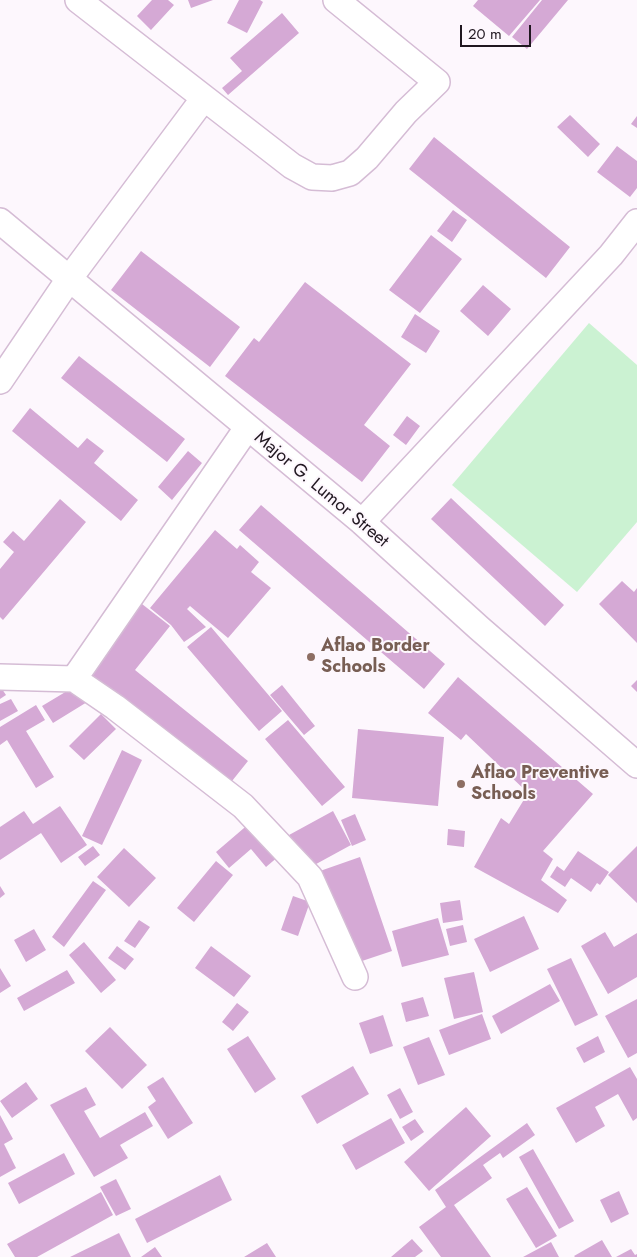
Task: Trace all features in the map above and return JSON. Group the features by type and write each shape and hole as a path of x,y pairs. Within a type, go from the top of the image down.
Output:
{"street":[{"path":"78,0 292,166 312,177 332,178 350,173 367,158 406,112 437,82 336,0"},
{"path":"0,381 69,279 204,98"},
{"name":"Major G. Lumor Street","path":"0,221 362,522 479,628 637,765"},
{"path":"362,522 611,255 637,222"},
{"path":"74,679 247,428"},
{"path":"0,676 74,679 115,707 243,806 310,877 355,977"}],"green space":[{"path":"589,323 637,365 637,522 577,592 452,485"}],"building":[{"path":"152,0 168,0 174,5 151,30 137,16"},
{"path":"188,0 213,0 191,8"},
{"path":"239,0 260,0 263,2 247,33 227,23"},
{"path":"478,0 540,0 509,36 473,6"},
{"path":"542,0 568,0 527,49 512,37"},
{"path":"282,13 299,33 228,95 222,88 242,71 230,58"},
{"path":"570,115 600,144 588,157 557,127"},
{"path":"637,116 637,128 631,124"},
{"path":"434,137 570,247 546,278 409,169"},
{"path":"617,146 637,161 637,188 630,197 597,172"},
{"path":"453,210 467,220 452,242 437,231"},
{"path":"431,235 462,259 420,313 389,290"},
{"path":"141,251 240,327 210,367 111,290"},
{"path":"305,282 411,364 364,425 390,446 362,482 225,376 254,338 259,342"},
{"path":"483,285 511,309 488,336 460,311"},
{"path":"415,314 440,331 426,353 401,337"},
{"path":"79,356 185,439 167,462 61,378"},
{"path":"30,408 78,448 87,438 104,451 94,463 138,500 121,521 12,431"},
{"path":"407,416 420,426 406,445 393,435"},
{"path":"188,451 202,463 172,500 158,487"},
{"path":"451,498 564,605 545,626 431,519"},
{"path":"60,499 86,522 3,620 0,617 0,569 14,552 3,542 13,531 24,541"},
{"path":"261,505 445,664 424,689 239,530"},
{"path":"215,530 237,549 240,545 259,562 251,572 271,588 228,638 190,606 187,609 206,627 184,642 171,625 150,608"},
{"path":"622,581 634,592 637,588 637,643 599,604"},
{"path":"142,604 170,626 135,670 248,761 228,786 87,672"},
{"path":"211,627 282,711 259,731 187,647"},
{"path":"458,677 593,794 543,851 553,859 541,880 567,900 558,913 474,867 501,818 509,824 528,793 466,734 461,740 428,713"},
{"path":"637,680 637,692 631,686"},
{"path":"82,682 92,699 53,723 42,706"},
{"path":"282,685 315,726 304,735 270,695"},
{"path":"0,686 6,695 0,699"},
{"path":"11,699 18,711 0,721 0,704"},
{"path":"36,705 45,720 26,731 54,777 36,788 7,740 0,745 0,727"},
{"path":"101,714 116,729 84,760 69,746"},
{"path":"288,720 345,787 322,806 265,739"},
{"path":"358,729 444,737 438,806 352,798"},
{"path":"122,750 142,760 102,845 82,836"},
{"path":"60,806 87,845 61,863 41,833 0,860 0,827 24,811 33,824"},
{"path":"333,811 351,845 307,869 289,835"},
{"path":"355,814 366,840 352,846 341,820"},
{"path":"251,822 279,856 266,867 251,849 229,868 216,852"},
{"path":"448,829 465,831 464,847 447,845"},
{"path":"93,846 100,855 85,866 78,857"},
{"path":"637,846 637,903 608,875"},
{"path":"124,848 156,878 129,907 97,877"},
{"path":"578,851 609,872 600,885 597,883 591,892 571,878 565,887 550,877 557,866 564,871"},
{"path":"360,857 392,951 353,964 320,871"},
{"path":"216,861 233,875 194,922 177,908"},
{"path":"93,881 106,890 64,947 52,937"},
{"path":"0,886 5,894 0,898"},
{"path":"293,896 310,902 298,936 281,930"},
{"path":"460,900 463,920 443,923 440,903"},
{"path":"524,916 539,949 490,972 474,939"},
{"path":"438,918 449,955 402,967 392,931"},
{"path":"139,920 150,927 135,948 124,941"},
{"path":"463,925 467,942 450,946 446,929"},
{"path":"34,929 46,950 26,962 14,940"},
{"path":"605,932 614,947 637,933 637,977 608,994 581,946"},
{"path":"84,942 116,980 101,993 69,955"},
{"path":"117,946 134,959 125,970 108,958"},
{"path":"211,946 251,976 234,997 195,968"},
{"path":"571,958 598,1015 575,1026 547,969"},
{"path":"0,968 11,986 0,993"},
{"path":"67,970 75,983 24,1011 17,998"},
{"path":"474,972 483,1012 454,1019 444,978"},
{"path":"550,984 560,1001 501,1034 492,1016"},
{"path":"423,997 429,1016 406,1022 401,1003"},
{"path":"637,999 637,1053 628,1058 605,1016"},
{"path":"237,1003 249,1012 233,1031 222,1022"},
{"path":"482,1014 491,1039 449,1055 439,1030"},
{"path":"383,1015 393,1046 370,1054 359,1023"},
{"path":"110,1027 147,1065 122,1089 85,1051"},
{"path":"248,1036 276,1079 255,1093 227,1049"},
{"path":"598,1036 605,1052 584,1063 576,1048"},
{"path":"429,1037 445,1075 418,1085 403,1047"},
{"path":"353,1066 369,1094 317,1124 301,1096"},
{"path":"630,1067 637,1079 637,1118 633,1121 618,1094 595,1107 605,1126 576,1143 556,1108"},
{"path":"163,1077 193,1123 168,1139 148,1107 156,1101 147,1087"},
{"path":"26,1082 38,1099 12,1118 0,1101"},
{"path":"86,1087 96,1105 84,1111 100,1138 145,1112 153,1126 120,1145 128,1158 94,1177 50,1105"},
{"path":"400,1088 413,1112 400,1119 387,1095"},
{"path":"466,1107 491,1136 429,1191 404,1162"},
{"path":"0,1115 13,1139 4,1144 16,1168 0,1177"},
{"path":"391,1118 405,1143 356,1170 342,1145"},
{"path":"415,1119 424,1132 411,1141 402,1127"},
{"path":"527,1123 535,1135 503,1158 500,1153 483,1165 492,1178 454,1205 491,1257 441,1257 419,1227 446,1207 435,1190"},
{"path":"533,1149 574,1221 559,1229 519,1157"},
{"path":"64,1153 75,1174 19,1204 8,1183"},
{"path":"220,1175 232,1200 147,1243 135,1219"},
{"path":"116,1179 131,1209 116,1216 100,1187"},
{"path":"527,1187 557,1236 536,1248 506,1199"},
{"path":"619,1191 629,1214 611,1223 600,1200"},
{"path":"101,1192 113,1215 37,1257 15,1257 7,1244"},
{"path":"119,1233 131,1257 70,1257"},
{"path":"412,1239 423,1251 415,1257 391,1257"},
{"path":"602,1240 612,1257 574,1256"},
{"path":"551,1242 559,1257 523,1257"},
{"path":"267,1243 276,1257 244,1257"},
{"path":"155,1247 162,1257 141,1257"},
{"path":"631,1249 635,1255 637,1254 637,1257 616,1257"}],"place":[{"name":"Aflao Border Schools","path":"311,657"},
{"name":"Aflao Preventive Schools","path":"461,784"}]}
